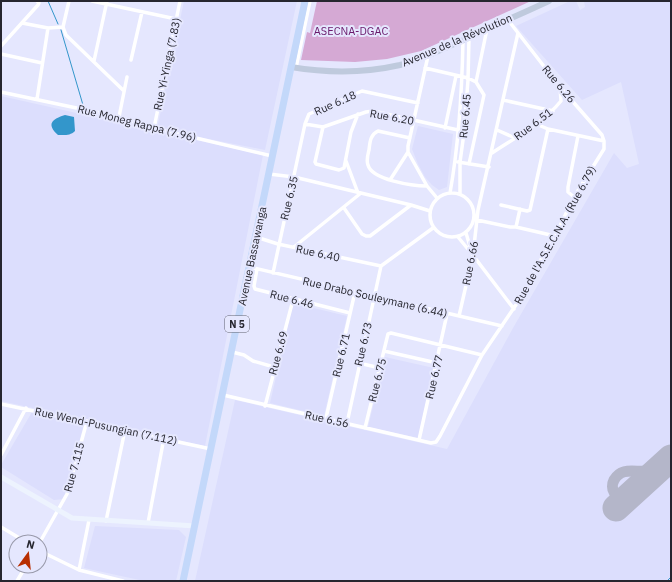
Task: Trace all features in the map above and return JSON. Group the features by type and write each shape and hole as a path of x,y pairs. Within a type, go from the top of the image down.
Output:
{"highway":[{"name":"Avenue Bassawanga","path":"183,581 269,174 293,68 305,1"}],"main road":[{"name":"Avenue de la Révolution","path":"293,68 332,71 370,70 402,64 428,55 549,1"}],"street":[{"path":"1,46 38,5 39,3 37,1"},
{"path":"69,1 64,27 66,35 124,91"},
{"path":"92,1 176,20"},
{"name":"Rue Yi-Yinga (7.83)","path":"154,128 180,1"},
{"path":"293,68 310,1"},
{"path":"94,61 106,3"},
{"path":"131,60 142,12"},
{"name":"Rue 6.26","path":"508,20 560,87 602,135 604,141"},
{"path":"22,23 48,28 64,27"},
{"path":"37,99 48,28"},
{"path":"476,82 488,29"},
{"name":"Rue 6.66","path":"459,316 473,255 478,210 518,34"},
{"name":"Rue 6.45","path":"460,194 458,128 466,38"},
{"name":"Rue 6.45","path":"450,193 458,162 464,126 468,78 466,38"},
{"path":"1,54 42,63"},
{"path":"390,180 408,152 428,55"},
{"path":"425,68 468,78 476,82 484,95 469,164"},
{"path":"119,117 127,76"},
{"path":"445,128 456,76"},
{"name":"Rue 6.51","path":"492,153 553,111 561,101 560,87"},
{"name":"Rue 6.18","path":"305,124 309,114 362,91 418,103"},
{"name":"Rue Moneg Rappa (7.96)","path":"1,92 119,117 154,128 273,156"},
{"path":"504,100 553,111"},
{"path":"460,102 466,102"},
{"name":"Rue 6.20","path":"305,124 323,127 358,114 373,111 445,128 458,128 464,126"},
{"path":"323,127 315,162 316,164 339,170 344,168 351,132 358,114"},
{"name":"Rue 6.35","path":"273,273 278,244 305,124"},
{"path":"536,124 548,129 604,141"},
{"path":"501,205 528,211 531,208 548,129"},
{"path":"497,130 515,138"},
{"path":"410,138 378,131 371,137 367,164 370,170 374,173 390,180 400,183 427,186"},
{"path":"574,197 568,192 568,187 578,136"},
{"name":"Rue de l'A.S.E.C.N.A. (Rue 6.79)","path":"431,443 436,442 440,436 482,355 530,284 543,255 555,236 574,197 604,149 604,141"},
{"path":"408,152 427,186 437,198"},
{"path":"345,160 360,193"},
{"path":"458,162 489,167"},
{"path":"269,174 294,177 411,205 430,211"},
{"path":"294,247 344,208 360,193"},
{"path":"450,193 460,194 471,203 474,211 474,220 466,233 458,237 445,237 433,228 430,211 437,198 450,193"},
{"path":"344,208 362,234 370,236 411,205"},
{"path":"516,227 520,208"},
{"path":"478,220 555,236"},
{"path":"381,266 433,228"},
{"path":"466,233 473,255"},
{"name":"Rue 6.40","path":"256,237 278,244 381,266"},
{"path":"458,237 514,309"},
{"name":"Rue 6.73","path":"347,422 381,266"},
{"name":"Rue Drabo Souleymane (6.44)","path":"250,267 502,326"},
{"name":"Rue 6.46","path":"257,269 254,286 255,289 293,300 350,313"},
{"name":"Rue 6.71","path":"326,418 355,292"},
{"name":"Rue 6.69","path":"265,406 274,367 293,300"},
{"name":"Rue 6.77","path":"419,440 447,314"},
{"name":"Rue 6.75","path":"365,428 388,334 391,333 441,346"},
{"path":"441,346 482,355"},
{"path":"384,350 436,363"},
{"path":"232,352 244,355 253,361 274,367"},
{"path":"359,363 380,368"},
{"name":"Rue 6.56","path":"222,395 265,406 347,422 365,428 431,443"},
{"name":"Rue Wend-Pusungian (7.112)","path":"1,404 87,421 211,449"},
{"path":"1,455 26,408"},
{"name":"Rue 7.115","path":"44,534 67,494 87,421"},
{"path":"106,521 125,430"},
{"path":"148,524 164,438"},
{"path":"1,477 72,518 195,526"},
{"path":"79,570 89,520"},
{"path":"2,529 11,534"},
{"path":"48,554 79,570 104,579 124,581"}],"shaded area":[{"path":"184,1 297,1 265,150 157,129"},
{"path":"570,1 576,1 580,10 585,7 584,1 671,1 671,581 195,581 235,400 447,449 513,328 614,153 627,168 639,164 621,82 582,100 516,26"},
{"path":"1,96 263,155 205,446 1,401"},
{"path":"418,126 453,134 447,187 439,190 432,185 425,177 418,164 412,149"},
{"path":"293,303 347,316 324,416 270,403"},
{"path":"385,357 434,368 418,438 368,427"},
{"path":"32,412 84,424 64,499 54,500 1,467"},
{"path":"95,526 179,530 186,537 176,581 144,581 84,568"}],"green space":[{"name":"ASECNA-DGAC","path":"317,1 531,1 421,51 387,59 355,62 301,60 307,32 310,33"}],"water":[{"path":"65,115 74,117 75,131 65,135 58,135 52,128 52,122"}],"waterway":[{"path":"48,1 58,24"},
{"path":"61,30 83,105"},
{"path":"667,581 671,577"}],"taxiway":[{"path":"646,481 642,494 634,499 621,499 617,496 613,489 614,480 621,473 630,471 648,471 665,464"}],"runway":[{"path":"616,508 671,458"}]}
